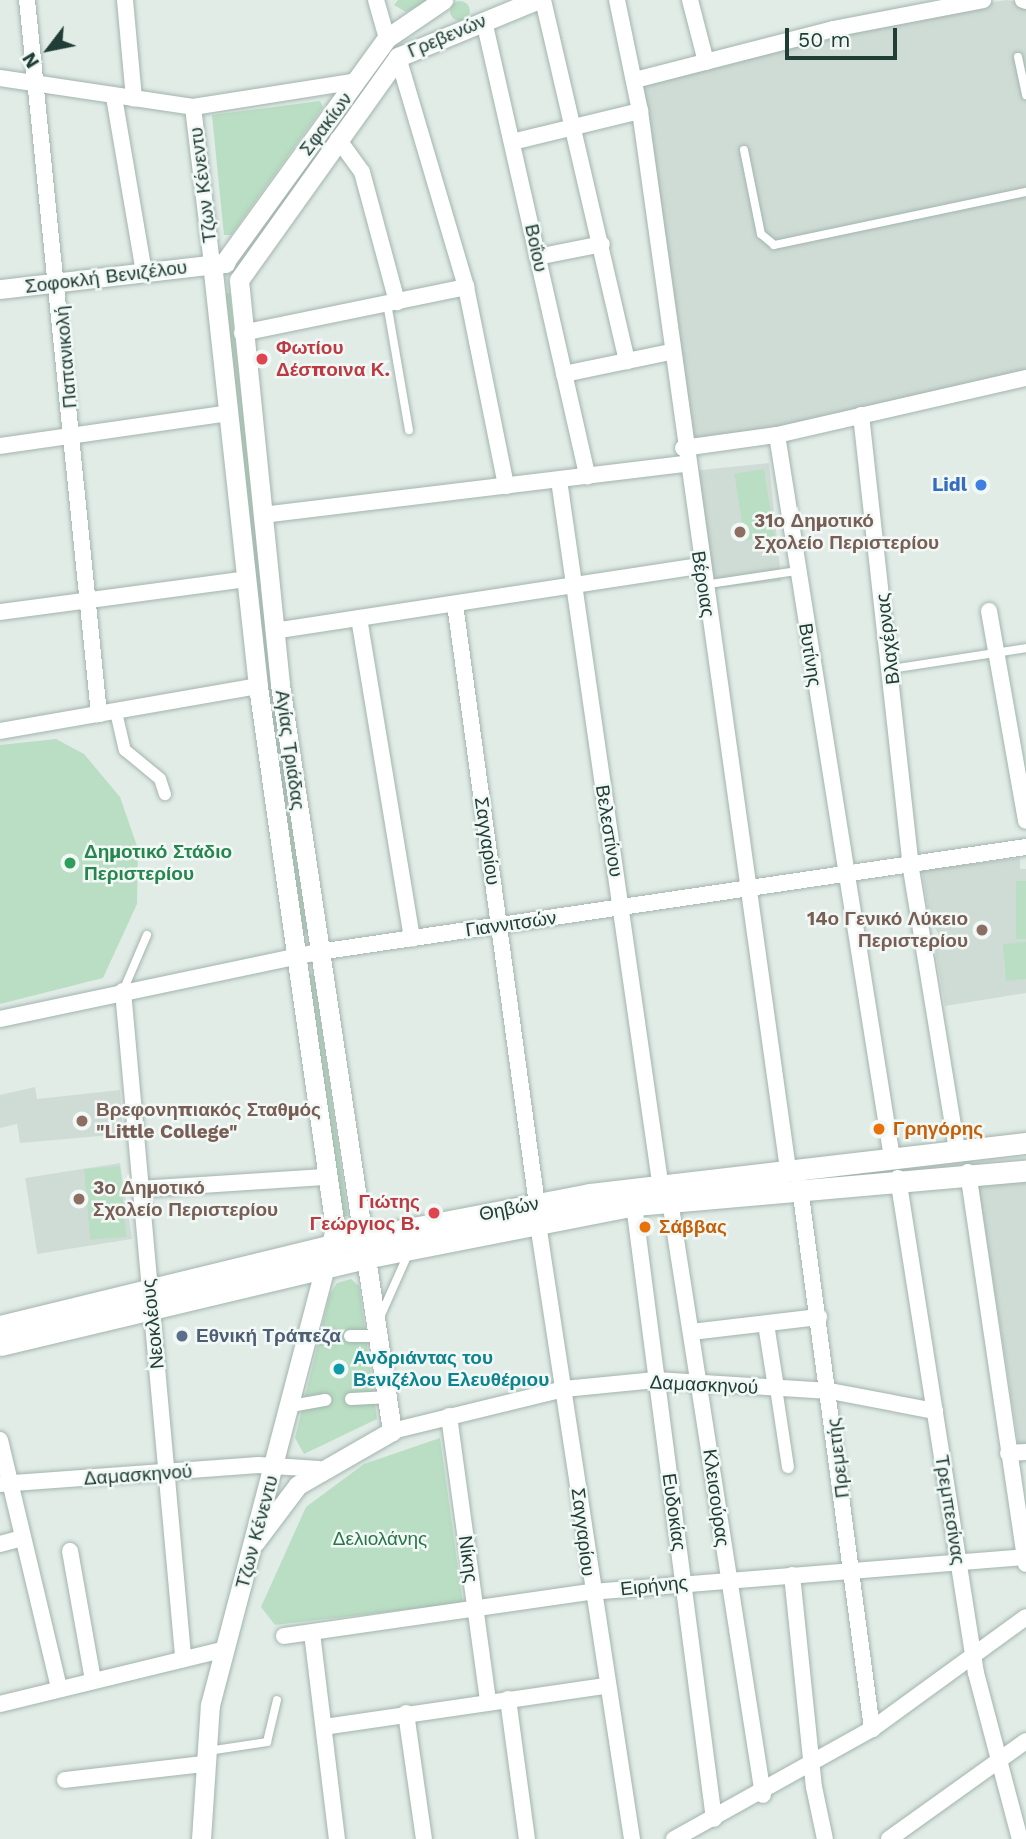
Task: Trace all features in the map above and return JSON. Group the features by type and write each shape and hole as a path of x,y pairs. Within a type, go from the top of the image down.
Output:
{"main road":[{"name":"Θηβών","path":"895,1168 957,1149 1026,1143"},
{"name":"Θηβών","path":"0,1326 327,1266 363,1248 665,1191 895,1168 1022,1172"},
{"name":"Θηβών","path":"0,1345 150,1299 334,1237 363,1248 411,1248 537,1214 634,1205 665,1191"}],"street":[{"name":"Παπανικολή","path":"27,0 32,84 60,282 86,600 99,714"},
{"path":"125,0 134,99"},
{"path":"376,0 387,38 398,57 466,287 506,486"},
{"name":"Σφακίων","path":"218,263 387,38 443,0"},
{"name":"Γρεβενών","path":"398,57 536,0"},
{"path":"542,0 627,361"},
{"name":"Βέροιας","path":"617,0 640,111 684,456 794,1178"},
{"path":"690,0 706,62"},
{"path":"635,80 947,3 983,0"},
{"name":"Βοΐου","path":"484,21 587,477"},
{"name":"Σφακίων","path":"248,261 398,57"},
{"path":"0,78 193,107 357,81"},
{"path":"114,97 144,272"},
{"name":"Τζων Κένεντυ","path":"193,107 218,263"},
{"path":"512,142 640,111"},
{"path":"338,139 362,172 392,302"},
{"path":"537,257 601,244"},
{"path":"218,263 248,261"},
{"name":"Αγίας Τριάδας","path":"248,261 238,290 274,631 319,952 392,1432"},
{"name":"Σοφοκλή Βενιζέλου","path":"0,289 218,263"},
{"name":"Αγίας Τριάδας","path":"218,263 228,413 258,686 328,1177 334,1237"},
{"path":"243,333 466,287"},
{"path":"564,374 670,352"},
{"path":"262,515 587,477 1026,378"},
{"path":"0,446 228,413"},
{"name":"Βλαχέρνας","path":"862,415 911,864 957,1149"},
{"name":"Βυτίνης","path":"777,435 844,875"},
{"name":"Βελεστίνου","path":"559,480 572,586 665,1191"},
{"path":"274,631 700,566"},
{"path":"0,612 246,579"},
{"name":"Σαγγαρίου","path":"455,604 591,1592 632,1839"},
{"path":"989,611 996,652 1018,735 1026,821"},
{"path":"359,618 412,939"},
{"path":"0,731 258,686"},
{"path":"116,712 125,750 160,779 165,794"},
{"name":"Γιαννιτσών","path":"0,1019 123,991 319,952 1026,848"},
{"name":"Τρεμπεσίνας","path":"844,875 895,1168 973,1656 1020,1839"},
{"name":"Νεοκλέους","path":"123,991 183,1656"},
{"path":"968,1172 1025,1559"},
{"path":"140,1189 328,1177"},
{"name":"Πρεμετής","path":"794,1178 830,1391 872,1730"},
{"name":"Κλεισούρας","path":"665,1191 701,1387 762,1795"},
{"name":"Ευδοκίας","path":"634,1205 715,1819"},
{"name":"Τζων Κένεντυ","path":"201,1839 205,1757 225,1649 334,1237"},
{"path":"691,1332 819,1317"},
{"path":"766,1324 788,1468"},
{"path":"350,1336 377,1331"},
{"path":"309,1336 332,1337"},
{"name":"Δαμασκηνού","path":"255,1542 287,1498 319,1469 392,1432 564,1389 656,1380 701,1387 830,1391 935,1411"},
{"path":"351,1399 386,1397"},
{"path":"291,1406 325,1400"},
{"name":"Νίκης","path":"449,1416 488,1702"},
{"path":"0,1440 5,1483 23,1538 59,1688"},
{"path":"1008,1453 1026,1452"},
{"name":"Δαμασκηνού","path":"5,1483 275,1465 319,1469"},
{"path":"0,1544 23,1538"},
{"path":"70,1552 93,1679"},
{"name":"Ειρήνης","path":"284,1636 475,1611 591,1592 728,1579 1025,1559"},
{"path":"792,1575 812,1767 825,1839"},
{"path":"674,1839 762,1795 872,1730 1026,1617"},
{"path":"312,1633 337,1839"},
{"path":"0,1704 183,1656 225,1649"},
{"path":"324,1727 606,1686"},
{"path":"508,1699 527,1839"},
{"path":"406,1713 424,1839"},
{"path":"889,1839 1026,1741"},
{"path":"65,1780 205,1757"}],"lane":[{"path":"1018,57 1026,95"},
{"path":"744,150 761,234 774,245 1026,192"},
{"path":"392,302 409,430"},
{"path":"703,585 797,572"},
{"path":"891,668 1026,648"},
{"path":"123,991 147,935"},
{"path":"377,1331 411,1248"},
{"path":"205,1757 267,1742 277,1700"}],"shaded area":[{"path":"1006,0 1026,3 1026,372 772,428 686,440 641,84 867,25"},
{"name":"31ο Δημοτικό Σχολείο Περιστερίου","path":"769,463 781,581 707,589 694,471"},
{"name":"14ο Γενικό Λύκειο Περιστερίου","path":"1020,858 1020,869 1026,869 1026,993 945,1006 934,942 939,935 930,920 922,870"},
{"name":"Βρεφονηπιακός Σταθμός \"Little College\"","path":"35,1087 37,1099 120,1090 123,1134 20,1143 17,1124 0,1128 0,1095"},
{"name":"3ο Δημοτικό Σχολείο Περιστερίου","path":"120,1163 132,1239 37,1254 25,1178"},
{"path":"1026,1182 1026,1445 1019,1446 978,1183"}],"green space":[{"path":"398,0 429,0 406,12 394,5"},
{"path":"460,1 467,4 470,11 467,18 460,21 453,18 450,11 453,4"},
{"path":"320,101 323,107 231,235 224,235 212,115"},
{"path":"230,293 272,686 308,933 299,934 263,688 222,294"},
{"path":"764,469 775,536 745,541 734,474"},
{"name":"Δημοτικό Στάδιο Περιστερίου","path":"56,739 84,754 120,797 138,849 137,904 103,978 0,1004 0,745"},
{"path":"1016,881 1026,881 1026,939 1016,939"},
{"path":"1026,942 1026,979 1006,981 1003,944"},
{"path":"314,974 348,1216 339,1217 305,975"},
{"path":"120,1166 126,1237 90,1240 84,1169"},
{"path":"351,1279 359,1286 377,1419 304,1454 295,1438 330,1294 337,1283"},
{"name":"Δελιολάνης","path":"440,1438 463,1603 275,1625 261,1607 306,1507 364,1464"}],"place":[{"name":"Φωτίου Δέσποινα Κ.","path":"262,359"},
{"name":"Lidl","path":"981,485"},
{"name":"31ο Δημοτικό Σχολείο Περιστερίου","path":"740,532"},
{"name":"Δημοτικό Στάδιο Περιστερίου","path":"70,863"},
{"name":"14ο Γενικό Λύκειο Περιστερίου","path":"982,930"},
{"name":"Βρεφονηπιακός Σταθμός \"Little College\"","path":"82,1121"},
{"name":"Γρηγόρης","path":"879,1129"},
{"name":"3ο Δημοτικό Σχολείο Περιστερίου","path":"79,1199"},
{"name":"Γιώτης Γεώργιος Β.","path":"434,1213"},
{"name":"Σάββας","path":"645,1227"},
{"name":"Εθνική Τράπεζα","path":"182,1336"},
{"name":"Ανδριάντας του Βενιζέλου Ελευθέριου","path":"339,1369"}]}
